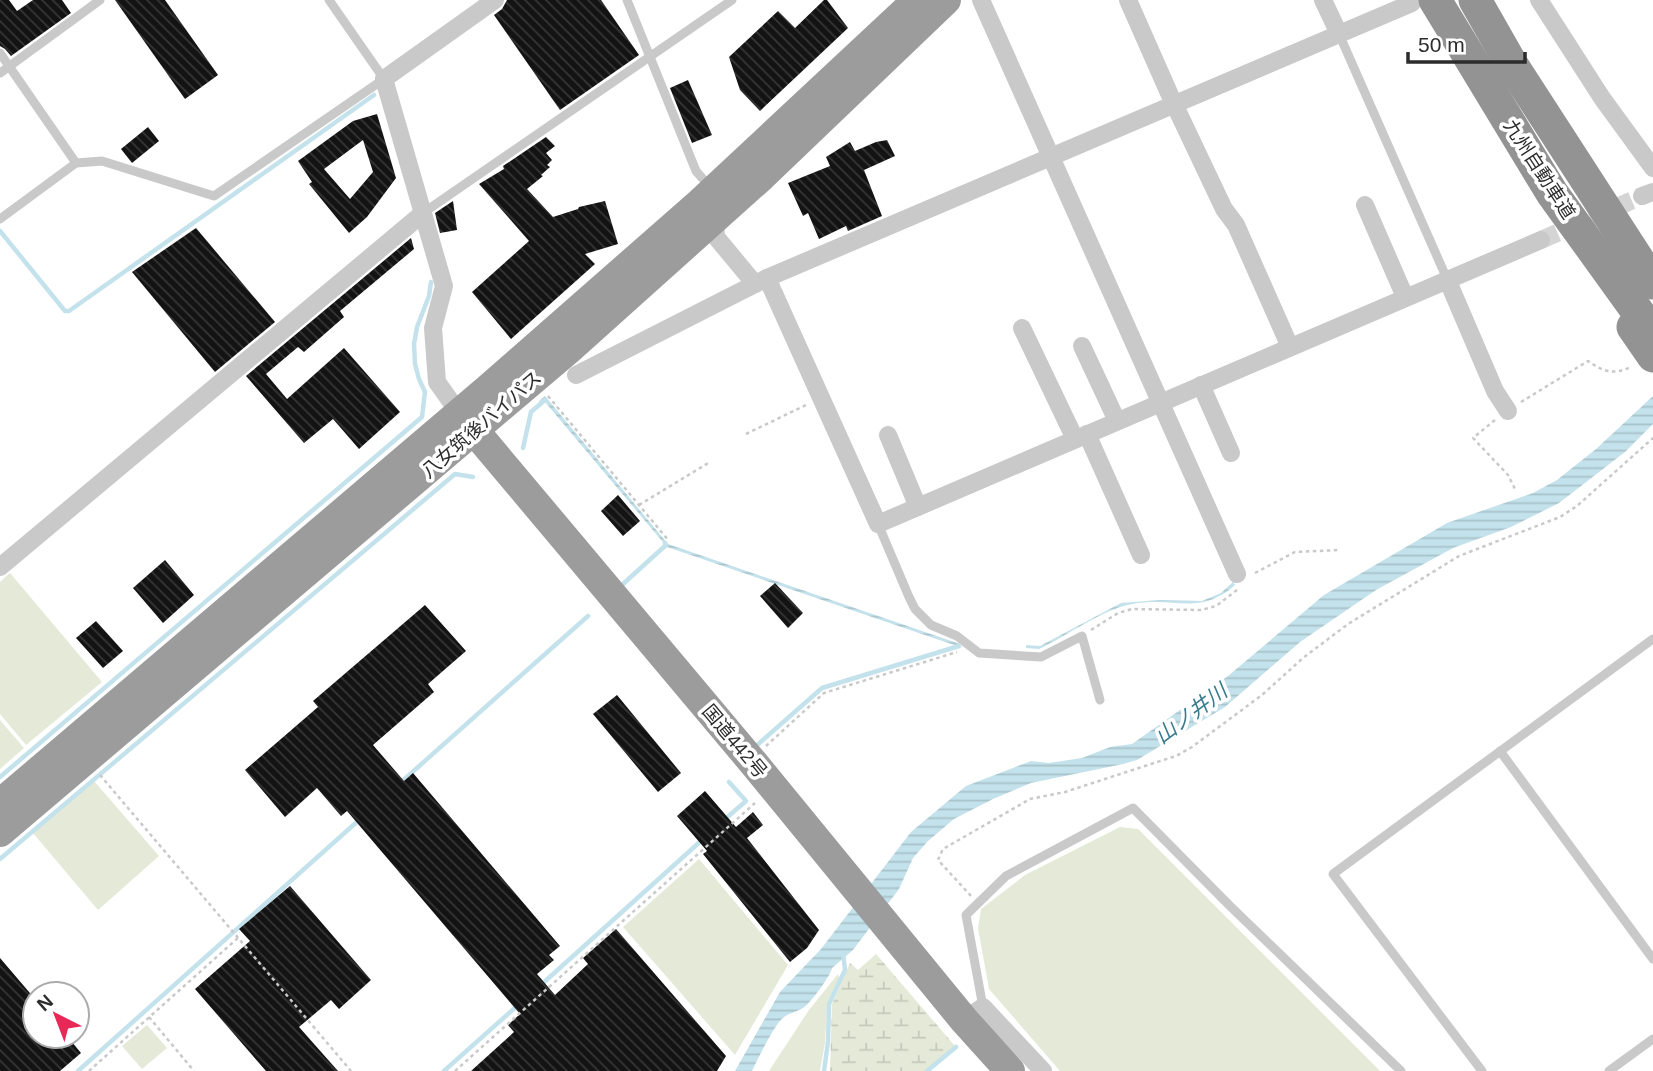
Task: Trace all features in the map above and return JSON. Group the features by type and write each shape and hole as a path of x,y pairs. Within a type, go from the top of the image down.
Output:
{"highway":[{"name":"八女筑後バイパス","path":"710,205 917,0"},
{"name":"八女筑後バイパス","path":"0,831 87,758 710,205 946,0"},
{"name":"九州自動車道","path":"1475,0 1512,65 1653,283"},
{"name":"九州自動車道","path":"1424,2 1552,193 1579,245 1642,325 1646,360"},
{"path":"1512,65 1533,84 1653,253"},
{"name":"八女筑後バイパス","path":"0,804 466,422"},
{"name":"国道442号","path":"466,422 774,788 881,920 973,1013 1010,1071"}],"street":[{"path":"466,422 437,382 433,328 444,286 384,79 495,0"},
{"path":"981,0 1242,578"},
{"path":"1128,0 1224,209 1236,225 1290,346"},
{"path":"1323,0 1339,34"},
{"path":"1539,0 1602,98 1653,168"},
{"path":"576,375 761,281 1339,34 1424,2"},
{"path":"710,205 716,237 761,281 821,398 878,524 1541,240"},
{"path":"1365,205 1405,297"},
{"path":"0,567 422,214"},
{"path":"1447,279 1495,391 1508,411"},
{"path":"1022,328 1141,555"},
{"path":"1082,346 1117,421"},
{"path":"1201,385 1231,453"},
{"path":"888,435 918,507"},
{"path":"973,1013 1043,1071"}],"lane":[{"path":"0,73 100,0"},
{"path":"0,219 76,163 102,161 214,196 384,79 328,0"},
{"path":"626,0 710,205"},
{"path":"422,214 732,0"},
{"path":"1339,34 1447,279"},
{"path":"0,53 76,163"},
{"path":"878,524 915,608 931,625 957,636 979,653 1041,657 1082,636 1100,700"},
{"path":"1482,1071 1333,874 1653,639"},
{"path":"1500,751 1653,959"},
{"path":"973,1013 966,915 1006,876 1133,808 1401,1071"},
{"path":"1609,1071 1653,1039"}],"path":[{"path":"1515,489 1508,475 1473,438 1540,389 1588,361 1604,372 1627,369 1646,360"},
{"path":"544,391 669,541"},
{"path":"746,434 821,398"},
{"path":"978,903 942,867 938,860 943,849 1030,799 1065,792 1176,756 1192,747 1262,695 1303,658 1348,624 1459,556 1569,512 1601,487 1653,438"},
{"path":"639,505 710,462"},
{"path":"1082,636 1118,612 1132,609 1201,610 1216,606 1242,578 1295,552 1340,550"},
{"path":"759,753 824,693 971,646"},
{"path":"87,758 351,1071"},
{"path":"455,1071 774,788"},
{"path":"89,1071 239,937"},
{"path":"149,1017 194,1071"}],"green space":[{"path":"10,573 102,682 26,745 0,714 0,582"},
{"path":"0,720 24,748 0,769"},
{"path":"94,781 159,856 98,910 33,833"},
{"path":"1120,827 1138,829 1380,1071 1060,1071 989,989 978,928 981,909 1025,875"},
{"path":"699,859 788,965 735,1055 623,927"},
{"path":"876,954 955,1046 925,1071 830,1071 832,1004 850,963 858,970"},
{"path":"838,974 839,978 827,1003 825,1043 820,1071 769,1071 809,1010"},
{"path":"147,1025 167,1048 142,1069 122,1046"}],"water":[{"path":"545,396 668,544 960,644 960,647 667,547 545,402 540,404 539,401"},
{"name":"山ノ井川","path":"1653,396 1653,424 1625,452 1559,503 1511,527 1453,548 1376,590 1300,642 1225,707 1137,760 1031,783 954,819 913,858 899,889 853,950 832,968 810,1001 779,1022 752,1071 735,1071 780,992 821,949 911,832 966,786 1031,761 1049,763 1082,758 1110,747 1132,744 1228,676 1324,595 1447,523 1533,493 1557,480 1596,449"},
{"path":"1233,582 1235,585 1222,595 1198,603 1147,602 1121,607 1039,649 1026,648 1026,645 1040,646 1121,603 1159,600 1202,601 1221,593"}],"building":[{"path":"0,0 9,0 17,11 33,0 62,0 71,13 11,56 0,46"},
{"path":"115,0 165,0 218,75 185,99"},
{"path":"507,0 601,0 639,55 560,110 494,15 502,9"},
{"path":"827,0 848,28 760,111 740,90 729,57 778,11 795,28"},
{"path":"688,80 712,135 692,143 670,88"},
{"path":"377,114 396,178 367,217 349,233 309,184 312,182 298,161 353,121","holes":["363,140 373,172 350,199 324,169"]},
{"path":"148,127 159,141 132,163 121,149"},
{"path":"546,137 555,146 546,153 552,160 547,165 550,167 527,189 553,217 605,201 618,244 585,254 595,264 511,339 472,292 529,241 479,184"},
{"path":"887,140 895,156 864,170 882,216 848,231 846,226 819,239 808,213 803,216 788,183 830,166 826,157 850,142 855,151"},
{"path":"453,201 457,230 440,233 435,213"},
{"path":"196,228 275,322 215,372 132,272"},
{"path":"411,238 414,249 340,311 344,317 304,352 298,347 266,374 287,399 344,348 400,412 359,449 333,419 304,443 246,376"},
{"path":"618,495 640,521 623,536 601,511"},
{"path":"165,560 194,595 163,623 133,588"},
{"path":"775,583 803,613 788,628 760,596"},
{"path":"425,605 466,651 428,684 434,692 373,745 404,781 413,773 560,946 549,955 554,960 537,974 555,995 588,964 583,958 616,929 726,1056 717,1071 471,1071 514,1032 508,1025 520,1014 347,811 341,816 317,788 285,817 245,770 318,707 313,701"},
{"path":"96,621 123,651 103,668 76,638"},
{"path":"617,695 681,773 658,792 593,714"},
{"path":"705,791 736,827 753,812 763,825 747,838 819,930 807,948 790,962 703,854 707,851 677,816"},
{"path":"290,886 371,980 339,1009 331,1000 299,1027 338,1071 266,1071 195,989 250,941 239,929"},
{"path":"0,958 21,983 21,1050 79,1050 81,1053 60,1071 0,1071"}],"waterway":[{"path":"0,231 65,311 69,311 374,95"},
{"path":"0,777 422,417 425,392 415,364 414,344 431,282"},
{"path":"523,448 531,412 545,400"},
{"path":"0,859 455,474 473,477"},
{"path":"623,584 666,545 665,543"},
{"path":"399,784 588,616"},
{"path":"755,747 822,688 959,646"},
{"path":"724,820 746,801 729,782"},
{"path":"78,1071 359,820"},
{"path":"542,984 702,840"},
{"path":"824,1071 829,1004 845,970 843,953"},
{"path":"444,1071 517,1006"},
{"path":"927,1071 956,1047"}],"tunnel":[{"path":"1541,240 1642,196"}]}
